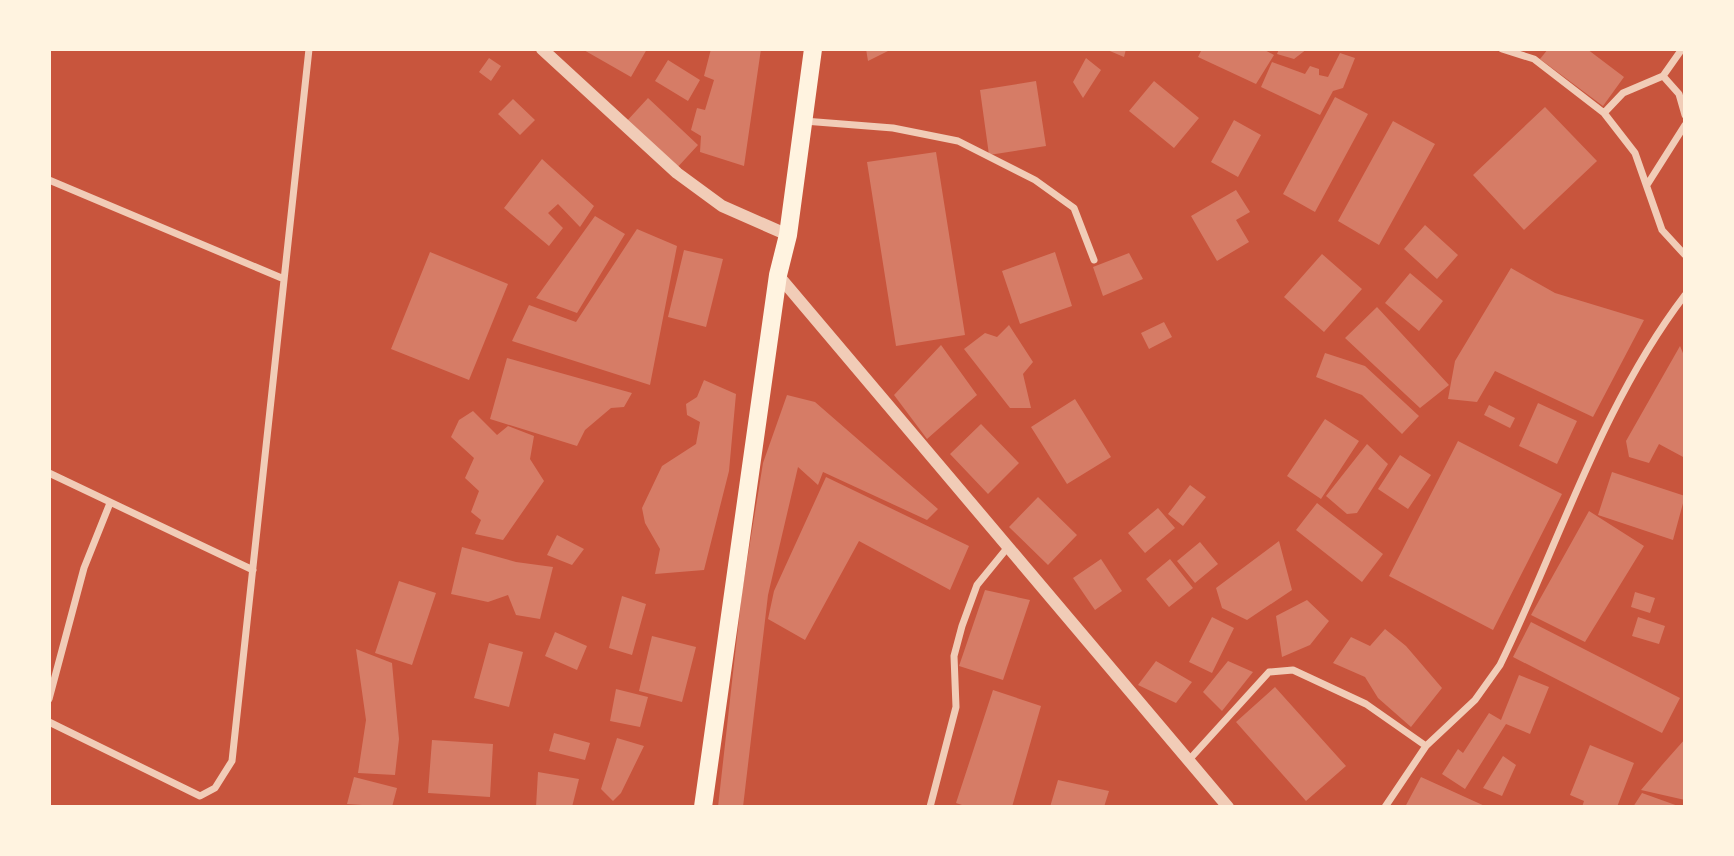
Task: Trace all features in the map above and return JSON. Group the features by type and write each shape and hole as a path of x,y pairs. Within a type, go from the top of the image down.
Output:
{"main road":[{"path":"703,807 778,275 788,235 813,49"}],"street":[{"path":"49,722 200,796 215,788 232,761 309,49"},
{"path":"542,49 677,173 722,206 788,235"},
{"path":"1502,49 1534,59 1604,113 1635,153 1662,230 1685,255"},
{"path":"1604,113 1623,93 1663,76 1682,49"},
{"path":"1663,76 1679,94 1685,115"},
{"path":"803,120 893,128 958,141 1035,180 1074,208 1094,260"},
{"path":"1647,185 1685,125"},
{"path":"49,180 284,279"},
{"path":"778,275 1228,807"},
{"path":"1385,807 1426,746 1475,700 1500,665 1624,394 1647,351 1685,295"},
{"path":"49,473 253,570"},
{"path":"49,699 84,568 110,503"},
{"path":"930,807 956,707 954,656 962,626 977,585 1008,547"},
{"path":"1188,761 1269,672 1293,670 1366,704 1426,746"}],"building":[{"path":"582,49 647,49 631,77"},
{"path":"711,49 761,49 744,166 700,152 701,136 691,130 697,108 705,110 714,80 704,76"},
{"path":"866,49 892,49 868,61"},
{"path":"1105,49 1126,49 1124,57"},
{"path":"1197,49 1263,49 1274,55 1256,84 1198,57 1201,51"},
{"path":"1279,49 1307,49 1294,59 1277,54"},
{"path":"1548,49 1587,49 1624,77 1603,106 1540,59"},
{"path":"1340,53 1355,58 1343,88 1333,91 1320,115 1261,87 1272,62 1305,74 1310,66 1319,69 1319,75 1328,77"},
{"path":"489,58 501,66 491,81 479,72"},
{"path":"1086,58 1101,70 1083,98 1073,82"},
{"path":"668,60 700,80 688,101 655,81"},
{"path":"1036,81 1046,146 989,155 980,90"},
{"path":"1154,81 1199,118 1174,148 1129,111"},
{"path":"1335,97 1368,114 1315,212 1283,194"},
{"path":"648,98 698,145 675,170 625,123"},
{"path":"513,99 535,120 520,135 498,114"},
{"path":"1545,107 1597,161 1524,230 1473,175"},
{"path":"1234,120 1261,135 1238,177 1211,162"},
{"path":"1393,121 1435,144 1379,245 1338,221"},
{"path":"936,152 965,335 896,346 867,162"},
{"path":"542,159 594,206 580,227 558,204 548,213 563,228 549,246 504,208"},
{"path":"1236,190 1250,212 1236,220 1249,242 1217,261 1191,216"},
{"path":"595,216 625,234 577,313 536,298"},
{"path":"1425,225 1458,255 1437,279 1404,249"},
{"path":"637,229 677,246 650,385 512,341 529,305 576,322"},
{"path":"684,250 723,259 706,327 668,317"},
{"path":"430,252 508,284 469,380 391,349"},
{"path":"1055,252 1072,306 1020,324 1002,271"},
{"path":"1129,253 1143,279 1103,296 1093,267"},
{"path":"1322,254 1362,289 1324,332 1284,297"},
{"path":"1511,268 1555,293 1644,320 1593,417 1495,371 1477,402 1448,399 1455,361"},
{"path":"1410,273 1443,301 1419,331 1385,303"},
{"path":"1377,307 1449,385 1420,408 1345,338"},
{"path":"1164,322 1172,337 1149,349 1141,333"},
{"path":"1009,325 1033,362 1023,374 1031,408 1010,408 964,349 985,333 997,337"},
{"path":"941,345 977,395 927,439 894,395"},
{"path":"1680,346 1685,358 1685,458 1659,444 1649,463 1629,457 1626,441"},
{"path":"1325,353 1365,366 1419,416 1402,434 1362,395 1316,377"},
{"path":"507,358 632,393 624,407 611,408 585,430 577,446 490,419"},
{"path":"704,380 736,394 729,471 704,570 655,574 660,549 645,523 642,508 662,466 696,444 700,422 687,415 686,404 697,397"},
{"path":"787,395 815,402 938,509 927,520 823,472 818,485 798,467 768,595 743,807 718,807 742,592 763,463"},
{"path":"1075,399 1111,457 1067,484 1031,427"},
{"path":"1538,403 1577,421 1557,464 1519,446"},
{"path":"1489,405 1515,418 1510,428 1484,415"},
{"path":"473,411 497,435 508,426 534,436 530,459 544,481 503,540 475,534 481,520 471,512 479,491 465,478 474,458 451,437 459,420"},
{"path":"1325,419 1359,441 1321,499 1287,476"},
{"path":"981,424 1019,463 988,494 950,454"},
{"path":"1458,441 1562,494 1493,630 1389,576"},
{"path":"1367,444 1388,464 1357,513 1347,514 1326,496"},
{"path":"1400,455 1431,475 1408,509 1378,489"},
{"path":"1612,472 1685,496 1673,540 1598,515"},
{"path":"826,477 969,546 950,590 859,541 805,640 768,619 774,591"},
{"path":"1190,485 1206,497 1183,526 1168,514"},
{"path":"1038,497 1077,535 1048,565 1009,527"},
{"path":"1317,503 1383,554 1362,582 1296,530"},
{"path":"1158,508 1175,528 1145,553 1128,533"},
{"path":"1589,511 1644,546 1585,642 1531,615"},
{"path":"557,535 584,549 572,565 547,555"},
{"path":"1279,541 1292,590 1247,620 1222,608 1216,588"},
{"path":"1200,542 1218,564 1195,583 1177,561"},
{"path":"462,547 516,562 553,567 540,619 516,615 508,595 488,602 451,594"},
{"path":"1101,559 1122,591 1095,610 1073,578"},
{"path":"1170,559 1193,588 1169,607 1146,579"},
{"path":"399,581 436,593 412,665 375,653"},
{"path":"985,590 1030,600 1003,680 959,666"},
{"path":"1635,592 1655,598 1650,613 1631,607"},
{"path":"622,596 646,604 632,655 609,648"},
{"path":"1307,600 1329,621 1310,645 1282,657 1276,616"},
{"path":"1212,617 1234,628 1212,673 1189,662"},
{"path":"1638,617 1665,626 1659,644 1632,636"},
{"path":"1531,622 1680,698 1662,733 1513,657"},
{"path":"1385,629 1406,646 1442,688 1411,727 1378,698 1365,677 1333,663 1351,637 1370,646"},
{"path":"555,632 587,646 577,670 545,656"},
{"path":"652,636 696,647 682,702 639,691"},
{"path":"489,643 523,652 509,707 474,698"},
{"path":"356,649 392,663 399,739 395,775 358,773 366,720"},
{"path":"1156,661 1192,682 1176,703 1138,685"},
{"path":"1228,661 1253,672 1222,711 1203,692"},
{"path":"1519,675 1549,687 1530,734 1506,724 1465,789 1442,774 1458,749 1463,753 1489,713 1501,720"},
{"path":"1275,687 1346,766 1306,801 1236,722"},
{"path":"616,689 648,697 640,727 610,721"},
{"path":"993,690 1041,706 1012,807 968,807 956,803"},
{"path":"554,733 590,743 585,760 549,751"},
{"path":"617,738 644,746 621,793 613,801 601,789"},
{"path":"1685,739 1685,800 1641,790 1662,765"},
{"path":"432,740 493,744 490,797 428,793"},
{"path":"1590,745 1634,763 1617,807 1582,807 1584,801 1570,795"},
{"path":"1503,756 1516,765 1502,796 1483,788"},
{"path":"538,772 579,779 572,807 536,807"},
{"path":"354,777 397,788 392,807 347,804"},
{"path":"1421,777 1487,807 1405,807"},
{"path":"1058,780 1109,791 1104,807 1050,807"},
{"path":"1642,793 1681,807 1633,807"}]}
